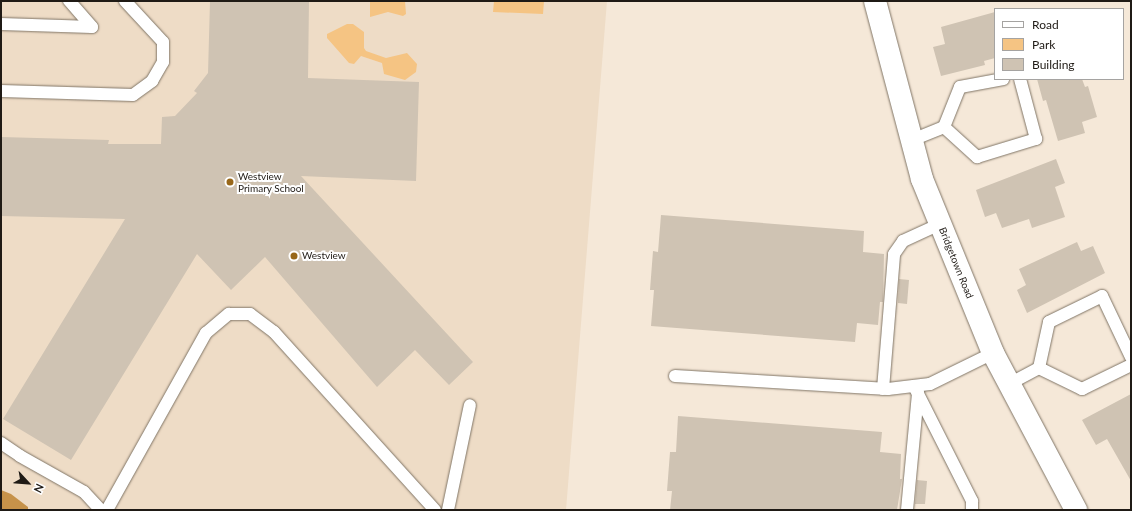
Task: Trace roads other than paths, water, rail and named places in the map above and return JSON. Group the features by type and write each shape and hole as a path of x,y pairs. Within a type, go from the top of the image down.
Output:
{"street":[{"name":"Bridgetown Road","path":"875,1 922,179 993,353 1076,510"}],"lane":[{"path":"1,24 92,27 69,1"},
{"path":"1,91 134,95 152,81 163,62 163,42 125,1"},
{"path":"912,140 944,127 960,87 998,80"},
{"path":"944,127 977,157 1036,138 1020,80"},
{"path":"883,389 894,254 903,241 940,224"},
{"path":"1009,384 1039,368 1049,322 1102,296 1131,357"},
{"path":"107,510 206,333 229,314 250,314 274,332 435,510"},
{"path":"675,376 916,390 993,353"},
{"path":"1039,368 1082,390 1131,365"},
{"path":"907,510 916,390"},
{"path":"916,390 972,501 972,510"},
{"path":"448,510 470,405"},
{"path":"1,443 84,492 101,510"}],"place":[{"name":"Westview Primary School","path":"230,182"},
{"name":"Westview","path":"294,256"}]}
